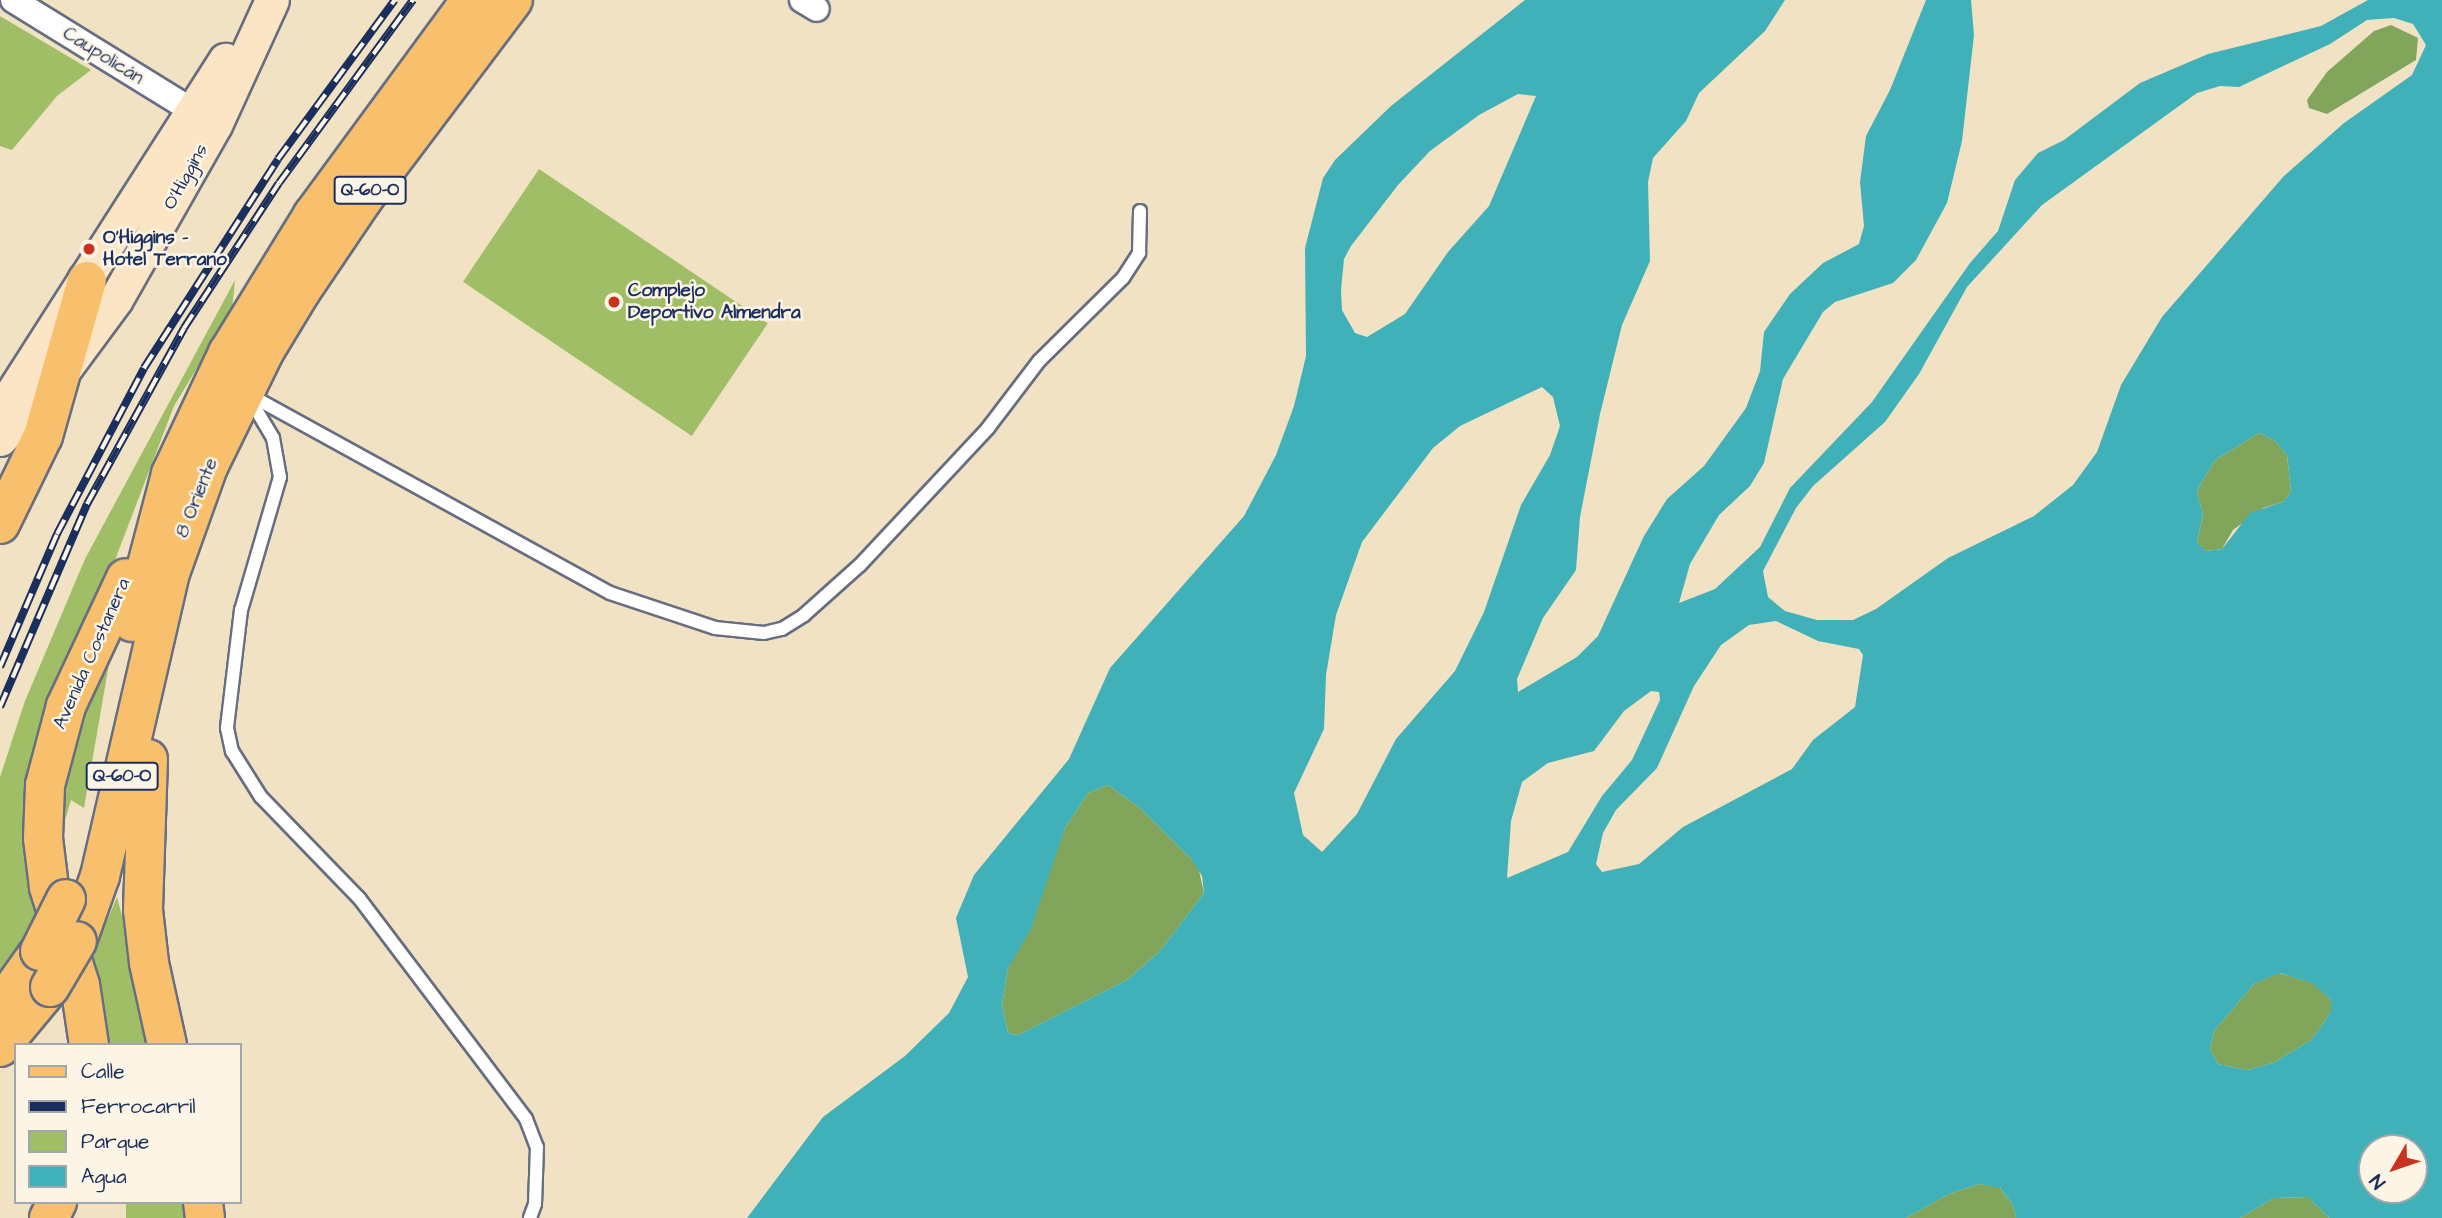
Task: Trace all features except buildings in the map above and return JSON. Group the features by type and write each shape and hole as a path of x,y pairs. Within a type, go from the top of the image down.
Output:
{"main road":[{"name":"O'Higgins","path":"0,439 63,371 116,299 264,0"},
{"name":"O'Higgins","path":"0,412 88,281 204,118 272,0"},
{"name":"8 Oriente","path":"0,1007 77,941 100,876 161,610 186,522 313,215 471,0"},
{"name":"8 Oriente","path":"0,1047 45,969 89,827 145,560 171,474 241,385 320,262 513,0"},
{"path":"0,524 36,454 88,281"},
{"name":"Avenida Costanera","path":"89,1043 80,985 49,887 43,838 45,785 66,706 171,474"},
{"path":"161,610 141,874 149,963 167,1043"}],"street":[{"name":"Caupolicán","path":"13,0 204,118"}],"lane":[{"path":"241,385 610,593 715,628 764,633 782,629 804,615 860,565 988,428 1039,361 1123,278 1139,253 1140,211"},
{"path":"241,385 273,438 280,477 241,610 227,728 232,751 261,797 359,898 526,1119 537,1147 535,1204 530,1218"}],"green space":[{"path":"0,16 91,70 57,96 12,150 0,146"},
{"path":"2391,25 2418,38 2416,60 2327,114 2309,108 2307,100 2327,72 2374,31"},
{"name":"Complejo Deportivo Almendra","path":"539,169 768,323 692,436 463,282"},
{"path":"235,280 232,310 174,406 97,607 39,909 0,992 0,777 25,701 85,559"},
{"path":"2259,433 2275,441 2287,455 2291,491 2285,501 2263,508 2233,530 2222,549 2205,551 2197,542 2203,514 2197,493 2201,483 2215,460"},
{"path":"114,635 84,808 71,800 56,851 66,739"},
{"path":"1108,785 1140,808 1198,866 1204,893 1160,951 1127,980 1018,1035 1008,1033 1002,1005 1008,968 1065,828 1088,793"},
{"path":"117,897 140,985 151,1043 106,1043 85,974"},
{"path":"2279,973 2313,983 2331,1000 2331,1011 2323,1024 2311,1040 2273,1063 2247,1070 2218,1064 2210,1050 2214,1031 2254,984"},
{"path":"1979,1184 1999,1187 2013,1205 2016,1218 1906,1218 1949,1194"},
{"path":"2308,1197 2329,1218 2240,1218 2274,1198"},
{"path":"126,1204 186,1204 186,1218 126,1218"}],"water":[{"path":"1525,0 1785,0 1765,31 1699,93 1686,121 1653,158 1648,182 1650,261 1622,325 1600,414 1580,517 1576,570 1543,618 1517,679 1518,692 1577,657 1598,636 1644,536 1667,499 1704,466 1746,408 1760,371 1764,332 1790,294 1823,263 1859,244 1864,226 1860,182 1866,136 1890,90 1926,0 1971,0 1974,35 1962,141 1947,203 1916,260 1893,283 1835,302 1823,312 1783,379 1764,463 1750,486 1719,515 1690,564 1679,603 1715,589 1760,547 1790,488 1872,402 1970,263 1998,231 2015,180 2038,153 2064,140 2140,83 2208,54 2321,26 2368,0 2442,0 2442,1218 2329,1218 2308,1197 2274,1198 2240,1218 2016,1218 2013,1205 2000,1188 1979,1184 1949,1194 1906,1218 747,1218 823,1117 905,1056 949,1013 968,977 956,918 974,875 1069,759 1110,668 1244,516 1276,455 1294,406 1306,356 1305,248 1323,178 1335,160 1391,106","holes":["2394,18 2413,24 2426,45 2412,75 2344,123 2283,177 2162,317 2121,385 2097,452 2073,485 2034,516 1948,558 1876,609 1853,620 1817,620 1785,611 1768,597 1763,571 1796,508 1813,486 1885,422 1919,374 1967,287 2042,205 2197,93 2220,86 2239,87 2330,44 2367,20","1518,94 1536,96 1489,206 1448,252 1405,314 1367,337 1355,333 1342,310 1341,290 1344,259 1351,246 1398,185 1430,151 1479,115","1542,387 1553,397 1560,426 1550,455 1521,505 1484,612 1455,671 1396,739 1357,814 1322,852 1303,835 1294,793 1324,729 1326,675 1336,615 1362,542 1433,448 1460,426","2259,433 2275,441 2287,455 2291,491 2285,501 2250,513 2222,549 2205,551 2197,542 2203,514 2197,493 2215,460","1776,621 1818,641 1859,649 1863,655 1855,707 1813,740 1792,769 1683,827 1639,864 1602,872 1596,864 1603,833 1616,810 1657,768 1694,686 1721,645 1749,625","1651,691 1659,692 1660,700 1632,760 1602,796 1568,852 1507,878 1511,821 1522,782 1548,763 1594,751 1624,711","1108,785 1140,808 1192,860 1202,876 1204,893 1160,951 1127,980 1018,1035 1008,1033 1002,1005 1008,968 1030,931 1065,828 1088,793","2280,973 2312,983 2331,1000 2331,1011 2311,1040 2273,1063 2247,1070 2218,1064 2210,1050 2214,1031 2254,984"]}],"railway":[{"path":"0,667 57,534 144,368 278,159 395,0"},
{"path":"0,707 87,504 184,328 279,183 413,0"}],"place":[{"name":"O'Higgins - Hotel Terrano","path":"89,249"},
{"name":"Complejo Deportivo Almendra","path":"614,302"}]}
